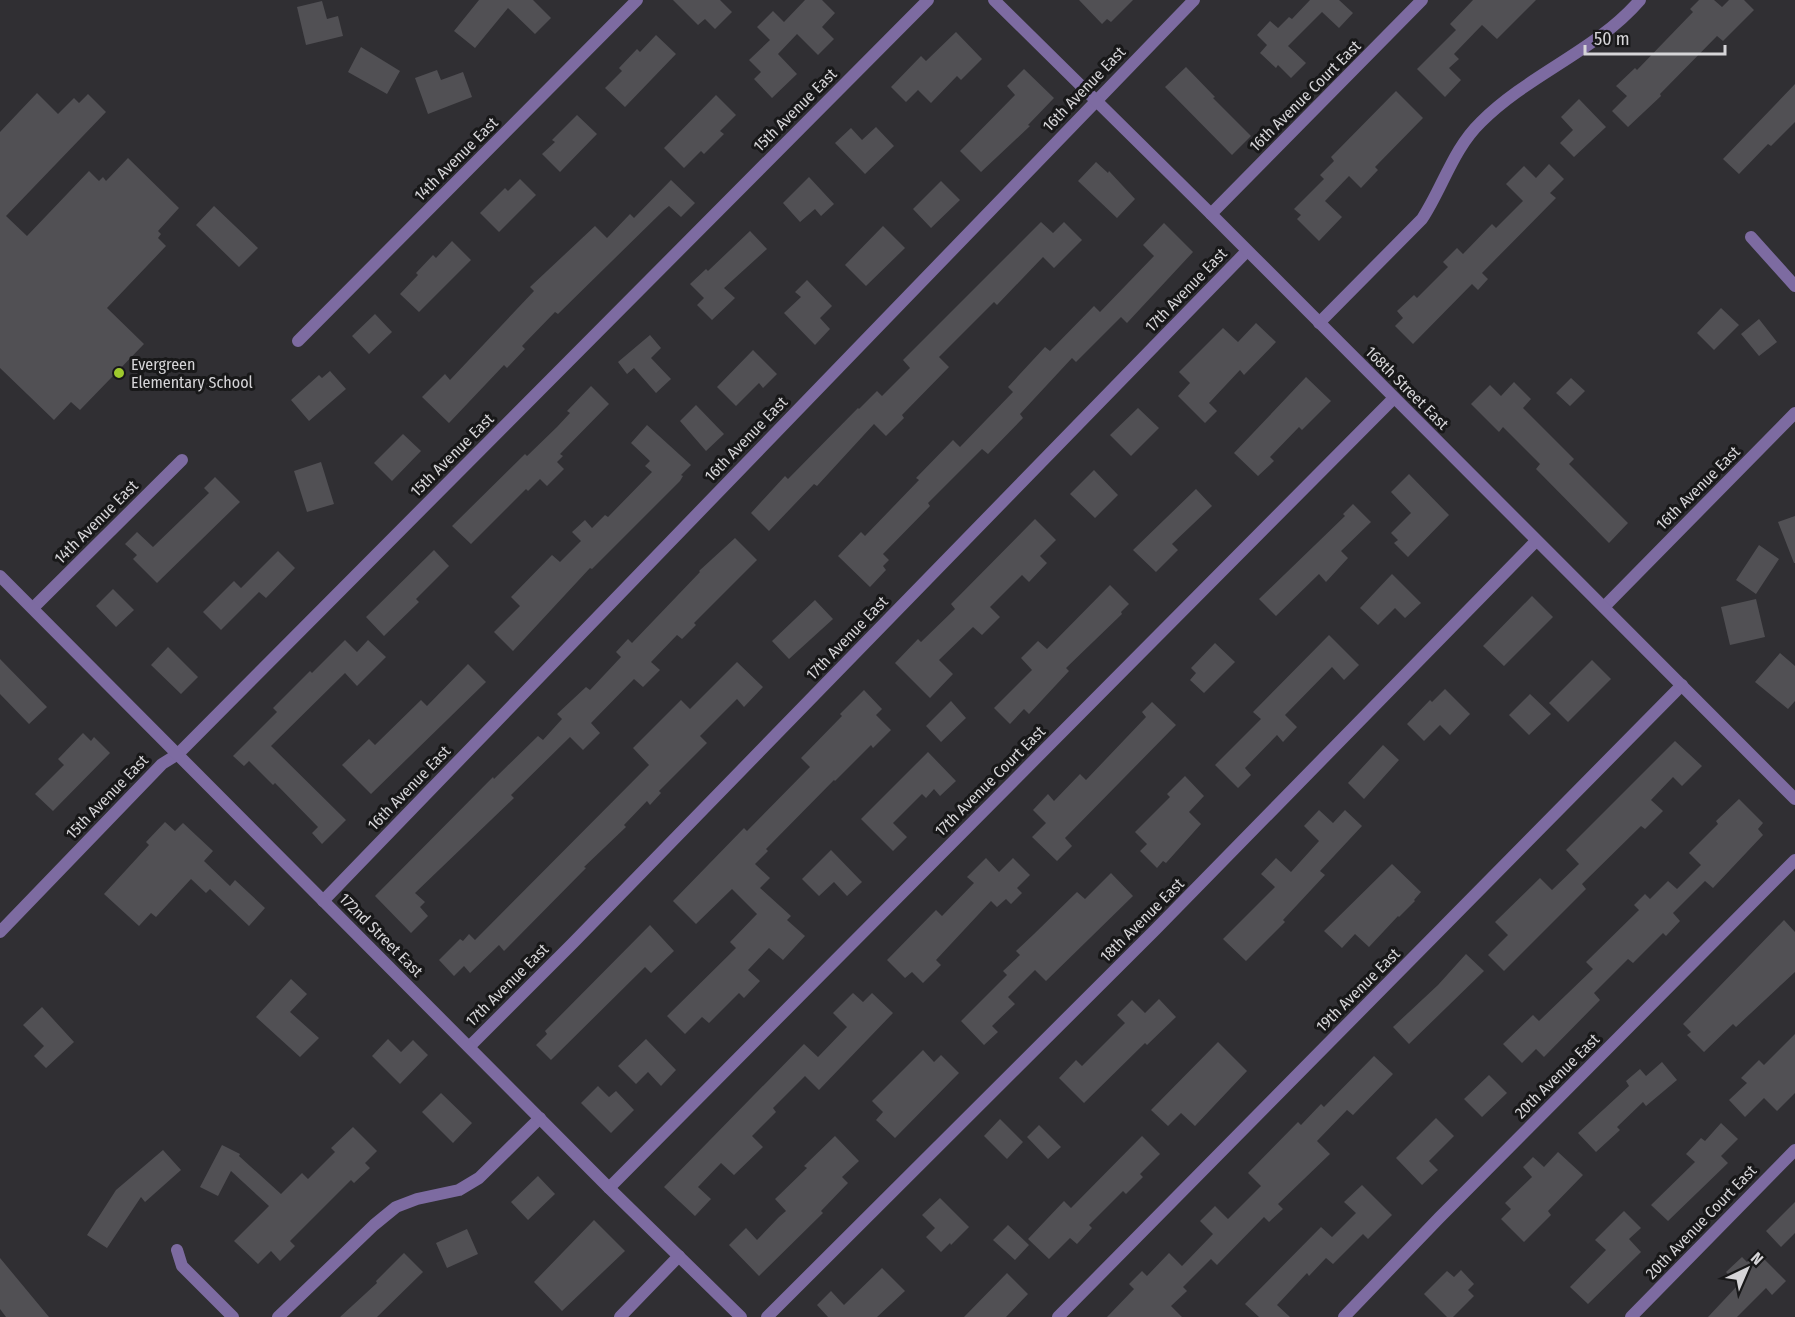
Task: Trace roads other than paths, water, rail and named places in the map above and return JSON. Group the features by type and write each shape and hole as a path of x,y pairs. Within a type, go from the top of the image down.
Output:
{"street":[{"name":"14th Avenue East","path":"298,341 637,0"},
{"name":"15th Avenue East","path":"0,932 162,764 178,754 928,0"},
{"name":"168th Street East","path":"994,0 1795,799"},
{"name":"16th Avenue East","path":"323,901 1194,0"},
{"name":"16th Avenue Court East","path":"1211,214 1422,0"},
{"path":"1319,323 1422,219 1434,200 1458,150 1481,122 1510,95 1612,28 1640,0"},
{"path":"1751,237 1795,286"},
{"name":"17th Avenue East","path":"470,1046 1247,251"},
{"name":"17th Avenue Court East","path":"609,1188 1394,399"},
{"name":"16th Avenue East","path":"1604,607 1795,413"},
{"name":"14th Avenue East","path":"33,608 182,460"},
{"name":"18th Avenue East","path":"767,1317 1155,930 1536,541"},
{"name":"172nd Street East","path":"0,576 609,1188 741,1317"},
{"name":"19th Avenue East","path":"1058,1317 1682,685"},
{"name":"20th Avenue East","path":"1344,1317 1447,1210 1795,860"},
{"path":"278,1317 374,1225 396,1207 417,1199 459,1190 479,1178 540,1118"},
{"name":"20th Avenue Court East","path":"1631,1317 1795,1150"},
{"path":"177,1250 183,1266 232,1317"},
{"path":"620,1317 679,1256"}],"place":[{"name":"Evergreen Elementary School","path":"119,373"}]}
